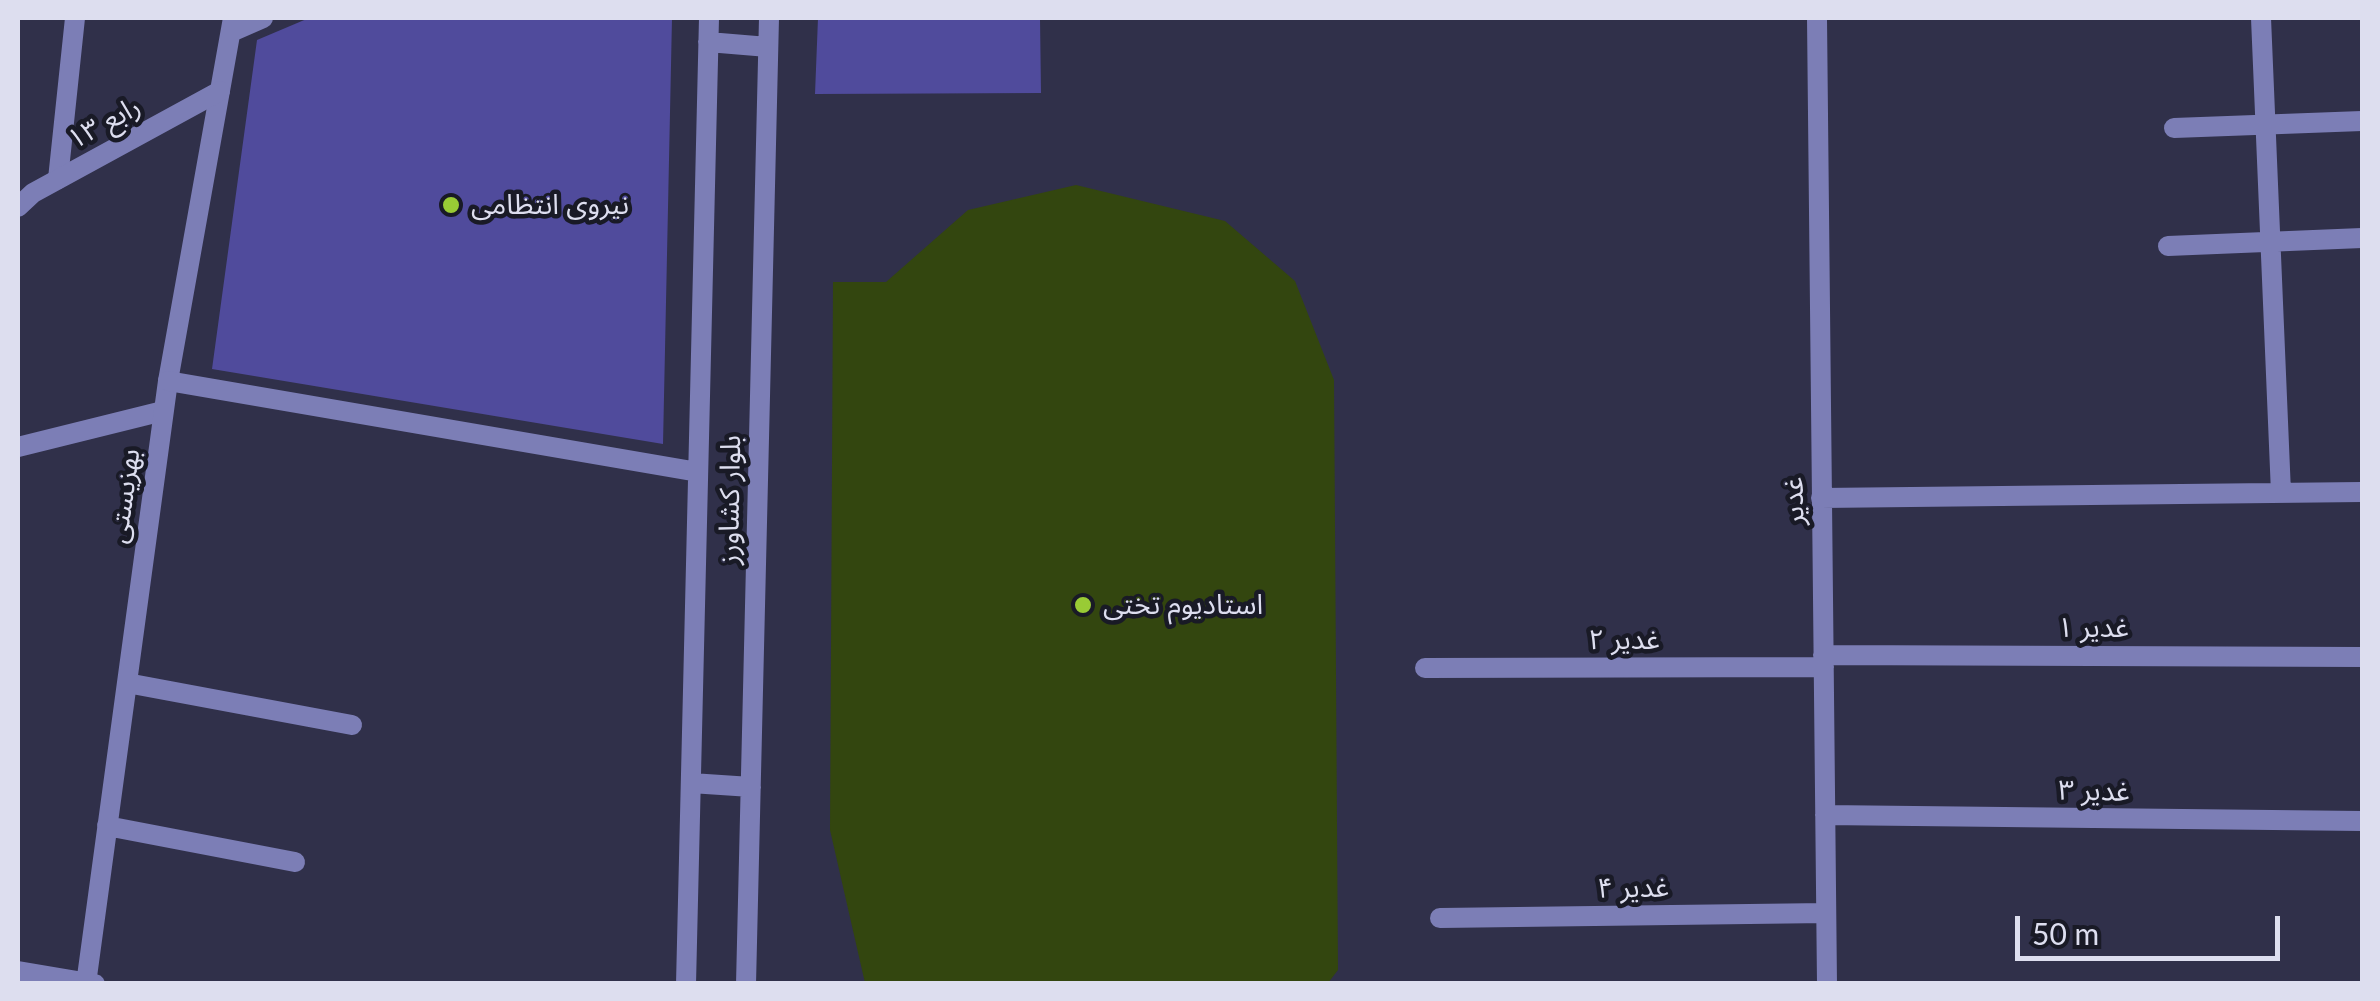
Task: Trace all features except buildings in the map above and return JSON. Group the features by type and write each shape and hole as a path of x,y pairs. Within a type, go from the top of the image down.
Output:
{"street":[{"path":"58,179 74,18"},
{"path":"232,25 263,18"},
{"name":"بلوار کشاورز","path":"686,984 708,18"},
{"name":"بلوار کشاورز","path":"746,984 769,18"},
{"name":"غدیر","path":"1817,18 1827,984"},
{"path":"2261,18 2281,493"},
{"name":"بهزیستی","path":"89,983 163,412 232,25"},
{"path":"708,42 768,48"},
{"name":"رابع ۱۳","path":"18,207 58,179 220,91"},
{"path":"2174,128 2362,121"},
{"path":"2168,246 2362,238"},
{"path":"168,381 698,472"},
{"path":"18,447 163,412"},
{"path":"1822,498 2362,492"},
{"name":"غدیر ۱","path":"1823,661 2362,657"},
{"name":"غدیر ۲","path":"1425,668 1823,661"},
{"path":"127,682 352,725"},
{"path":"690,783 750,788"},
{"name":"غدیر ۳","path":"1825,815 2362,821"},
{"path":"108,826 294,862"},
{"name":"غدیر ۴","path":"1440,918 1826,913"},
{"path":"18,971 89,983"}],"green space":[{"name":"استادیوم تختی","path":"1076,185 1225,221 1295,281 1334,380 1338,970 1328,983 865,983 830,830 833,282 886,282 968,210"}],"place":[{"name":"نیروی انتظامی","path":"451,205"},
{"name":"استادیوم تختی","path":"1083,605"}]}
